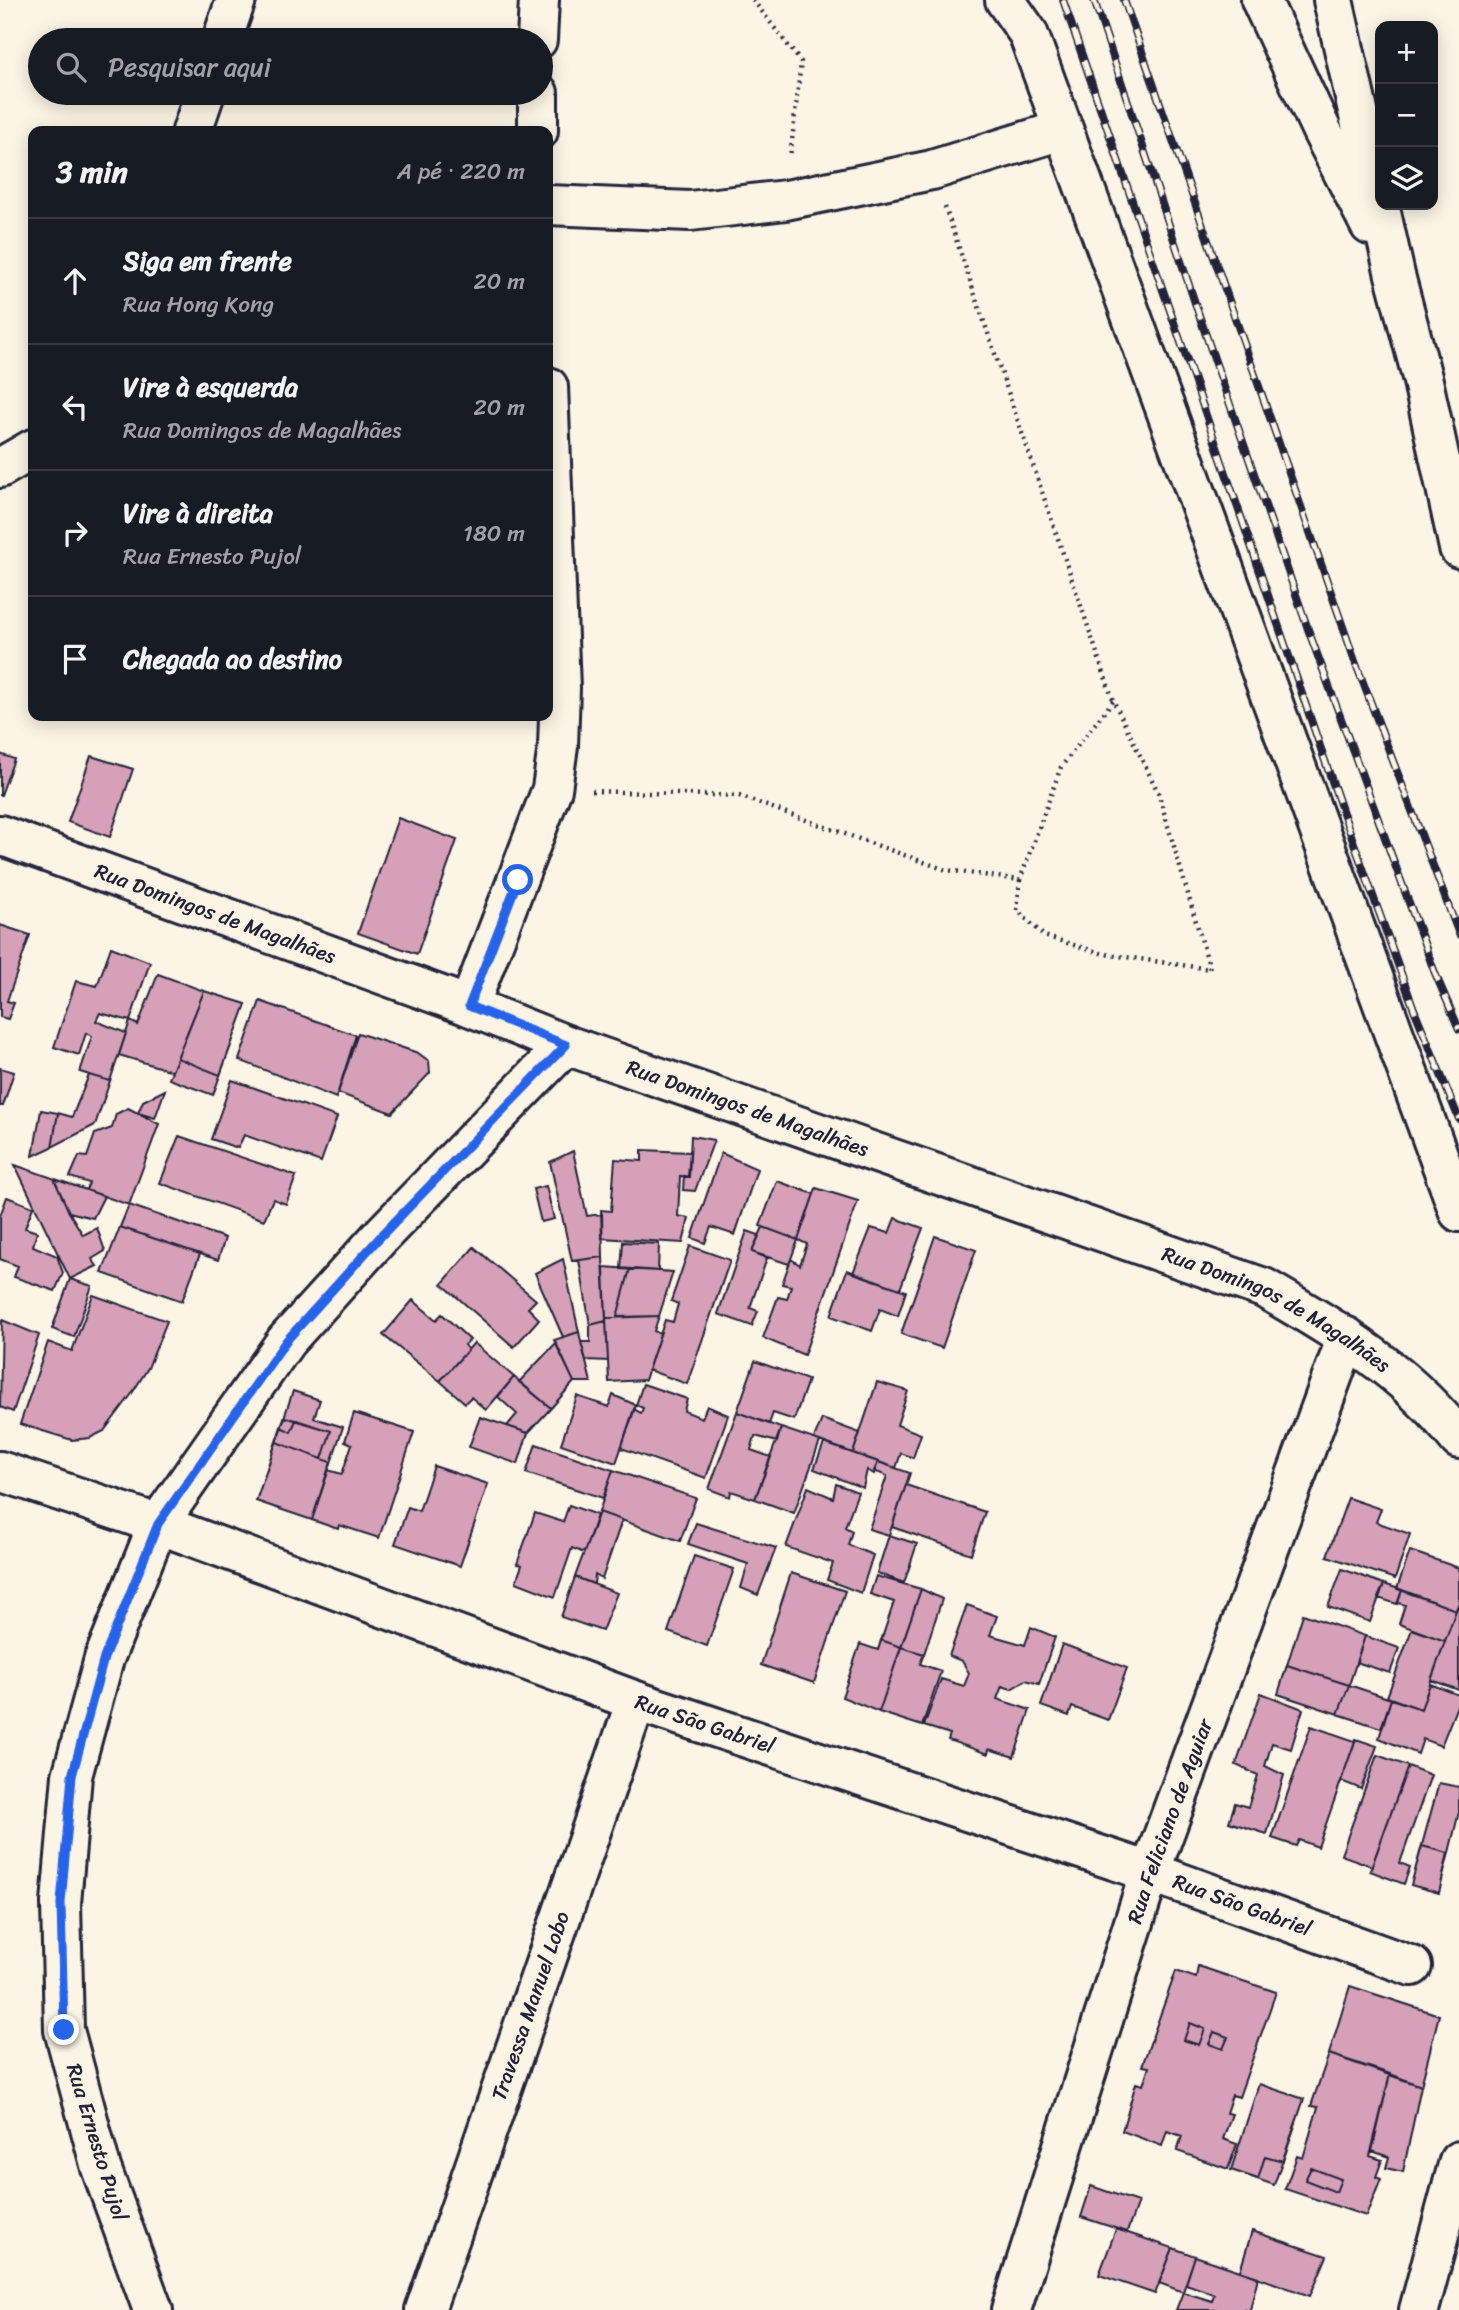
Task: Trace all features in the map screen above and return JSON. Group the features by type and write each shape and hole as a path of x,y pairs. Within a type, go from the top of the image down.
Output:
{"street":[{"path":"226,28 236,0"},
{"path":"537,28 538,0"},
{"path":"1005,0 1028,33 1459,1212"},
{"path":"1261,0 1321,130 1395,275"},
{"path":"1334,0 1459,548"},
{"path":"194,126 201,105"},
{"path":"538,105 538,126"},
{"path":"553,205 690,211 786,200 932,170 1062,130"},
{"path":"0,468 28,452"},
{"path":"469,1006 552,789 558,746 560,688 553,512"},
{"name":"Rua Domingos de Magalhães","path":"0,835 469,1006 566,1045 1264,1288 1347,1336 1401,1377 1439,1413 1459,1439"},
{"name":"Rua Ernesto Pujol","path":"153,2310 101,2168 64,2030 61,1903 72,1776 104,1658 158,1524 286,1341 381,1236 566,1045"},
{"name":"Rua Feliciano de Aguiar","path":"1012,2310 1150,1872 1347,1336"},
{"name":"Rua São Gabriel","path":"0,1471 158,1524 636,1701 1150,1872 1412,1966"},
{"name":"Travessa Manuel Lobo","path":"425,2310 636,1701"},
{"path":"1419,2310 1459,2161"}],"path":[{"path":"753,0 801,62 786,200"},
{"path":"932,170 1113,700 1158,792 1210,969 1104,954 1044,936 1017,910 1020,880 1061,767 1113,700"},
{"path":"552,789 739,796 946,870 1020,880"}],"building":[{"path":"0,754 14,759 1,795 0,795"},
{"path":"91,756 133,769 110,837 68,822"},
{"path":"398,818 457,840 417,954 358,933"},
{"path":"0,925 30,935 7,1001 14,1003 8,1019 0,1017"},
{"path":"111,947 150,962 130,1021 100,1013 96,1021 126,1033 110,1081 80,1072 92,1036 86,1033 79,1055 54,1047 76,981 97,986"},
{"path":"158,974 204,991 172,1071 119,1055 130,1021 138,1025"},
{"path":"204,991 246,1004 220,1075 177,1058"},
{"path":"204,991 246,1004 213,1095 169,1079"},
{"path":"260,1001 356,1035 336,1098 239,1060"},
{"path":"358,1033 418,1053 429,1061 430,1073 392,1113 338,1093"},
{"path":"0,1068 14,1072 3,1106 0,1106"},
{"path":"89,1075 110,1081 95,1125 52,1147 58,1113 72,1117"},
{"path":"232,1080 337,1117 321,1162 244,1135 238,1148 211,1139"},
{"path":"165,1090 155,1118 138,1113 143,1101"},
{"path":"128,1108 159,1124 129,1205 86,1190 89,1183 70,1177 79,1156 87,1157 95,1134 112,1128 116,1114"},
{"path":"41,1110 58,1113 52,1147 33,1156"},
{"path":"179,1136 296,1176 286,1204 273,1199 264,1220 160,1183"},
{"path":"691,1136 714,1140 695,1191 683,1190 684,1176 689,1177"},
{"path":"642,1150 690,1152 688,1177 680,1176 678,1216 689,1218 683,1243 602,1238 601,1210 611,1211 615,1159 642,1161"},
{"path":"573,1151 587,1216 602,1214 603,1257 572,1261 550,1162"},
{"path":"721,1153 757,1169 735,1235 711,1227 705,1243 692,1238"},
{"path":"15,1165 104,1196 93,1218 69,1212 83,1235 97,1228 105,1251 92,1259 97,1266 70,1279"},
{"path":"54,1179 104,1196 93,1218 69,1212"},
{"path":"777,1181 814,1194 798,1240 760,1226"},
{"path":"546,1186 554,1219 541,1222 533,1189"},
{"path":"816,1188 858,1201 804,1355 763,1338 778,1297 787,1299 791,1286 782,1284 791,1259 800,1265 807,1244 798,1240"},
{"path":"7,1197 33,1207 25,1228 37,1232 33,1246 57,1256 63,1273 55,1291 14,1277 18,1266 0,1259 0,1216"},
{"path":"129,1205 225,1238 218,1260 120,1227"},
{"path":"895,1218 923,1228 900,1289 853,1273 871,1228 889,1233"},
{"path":"120,1227 200,1254 182,1301 102,1273"},
{"path":"763,1227 798,1240 789,1264 752,1252"},
{"path":"747,1231 759,1235 752,1252 767,1258 750,1308 758,1311 752,1326 718,1314"},
{"path":"935,1236 976,1250 942,1348 901,1334"},
{"path":"623,1242 659,1244 658,1271 621,1269"},
{"path":"690,1246 730,1260 687,1384 648,1370 665,1320 673,1322 678,1304 671,1301"},
{"path":"474,1247 536,1300 528,1308 539,1319 514,1347 442,1284"},
{"path":"603,1257 606,1321 590,1325 579,1260"},
{"path":"563,1259 579,1332 563,1337 535,1273"},
{"path":"604,1267 673,1272 659,1316 606,1318"},
{"path":"630,1269 673,1272 659,1316 617,1317"},
{"path":"847,1270 906,1291 898,1316 880,1309 872,1331 831,1316"},
{"path":"70,1279 92,1286 74,1337 52,1329"},
{"path":"93,1295 167,1321 148,1368 104,1431 90,1438 72,1440 20,1424 48,1342 72,1351"},
{"path":"413,1300 436,1320 442,1314 470,1340 464,1345 468,1350 440,1381 383,1335"},
{"path":"659,1316 654,1331 660,1334 645,1380 609,1382 606,1318"},
{"path":"2,1320 39,1335 13,1412 0,1407"},
{"path":"606,1321 608,1361 586,1360 581,1342 590,1342 590,1325"},
{"path":"579,1332 591,1382 574,1382 554,1340"},
{"path":"474,1343 514,1377 486,1410 471,1397 465,1403 440,1381"},
{"path":"556,1343 574,1382 551,1408 519,1382"},
{"path":"755,1361 808,1380 794,1420 773,1413 769,1424 737,1412"},
{"path":"514,1377 551,1408 528,1433 507,1426 517,1414 498,1397"},
{"path":"877,1382 908,1391 897,1425 921,1434 913,1458 901,1453 896,1468 853,1453"},
{"path":"643,1384 687,1399 684,1411 702,1418 707,1406 728,1415 706,1478 621,1448 634,1409 641,1413 643,1408 636,1405"},
{"path":"293,1391 320,1400 314,1418 343,1427 312,1520 256,1501"},
{"path":"613,1395 636,1405 616,1463 561,1444 577,1396 609,1407"},
{"path":"737,1412 781,1428 777,1442 755,1436 751,1450 771,1457 755,1499 731,1491 730,1497 709,1489"},
{"path":"354,1413 414,1432 379,1538 339,1525 338,1529 312,1520 328,1470 342,1474 352,1444 345,1441"},
{"path":"285,1417 331,1431 322,1459 331,1462 312,1520 256,1501"},
{"path":"480,1417 528,1433 518,1464 469,1447"},
{"path":"822,1419 860,1433 853,1453 814,1439"},
{"path":"296,1420 331,1431 322,1459 276,1442 281,1427 291,1432"},
{"path":"781,1428 820,1441 794,1513 755,1499"},
{"path":"824,1443 878,1462 874,1474 867,1470 863,1488 814,1469"},
{"path":"536,1444 613,1470 603,1498 526,1473"},
{"path":"878,1462 910,1473 889,1535 869,1529 887,1476 874,1471"},
{"path":"434,1466 488,1484 460,1566 395,1544 408,1507 419,1511"},
{"path":"613,1470 696,1498 680,1541 599,1512"},
{"path":"836,1484 858,1492 845,1527 852,1531 848,1545 873,1555 861,1593 827,1580 833,1563 786,1547 808,1487 833,1498"},
{"path":"906,1485 985,1512 971,1554 892,1527"},
{"path":"1348,1498 1381,1509 1376,1522 1410,1534 1395,1579 1327,1556"},
{"path":"569,1505 597,1515 584,1553 572,1548 555,1597 516,1582 522,1565 517,1564 535,1513 563,1522"},
{"path":"599,1512 622,1520 602,1579 595,1575 594,1584 575,1577"},
{"path":"696,1523 776,1548 758,1595 741,1588 748,1564 688,1544"},
{"path":"889,1535 917,1544 904,1583 877,1573"},
{"path":"1410,1551 1459,1568 1459,1602 1456,1610 1397,1589"},
{"path":"694,1556 734,1569 707,1646 668,1632"},
{"path":"1342,1569 1384,1584 1370,1622 1328,1607"},
{"path":"791,1573 845,1591 814,1683 761,1665"},
{"path":"876,1576 921,1589 879,1712 842,1697 860,1644 878,1650 894,1602 870,1594"},
{"path":"575,1577 617,1593 602,1631 561,1617"},
{"path":"1384,1584 1402,1590 1397,1604 1378,1598"},
{"path":"921,1589 942,1599 924,1654 901,1647"},
{"path":"1402,1590 1456,1610 1445,1641 1399,1624 1405,1605 1398,1603"},
{"path":"1459,1602 1459,1690 1431,1680"},
{"path":"967,1605 997,1616 990,1635 1025,1645 1031,1627 1055,1637 1039,1684 1026,1680 1011,1689 1002,1686 997,1699 1030,1710 1014,1757 989,1749 988,1754 948,1740 950,1734 924,1726 941,1679 964,1686 969,1673 962,1661 949,1656"},
{"path":"1303,1614 1365,1636 1349,1685 1287,1665"},
{"path":"1412,1629 1445,1641 1421,1709 1387,1697"},
{"path":"1365,1636 1399,1648 1390,1673 1356,1662"},
{"path":"881,1640 901,1647 879,1712 842,1697 860,1644 878,1650"},
{"path":"1062,1644 1127,1668 1108,1720 1072,1707 1069,1716 1041,1706"},
{"path":"901,1647 924,1654 920,1664 941,1671 922,1726 879,1712"},
{"path":"1287,1665 1349,1685 1338,1714 1278,1694"},
{"path":"1430,1684 1459,1695 1441,1746 1423,1739 1418,1754 1379,1738 1391,1699 1421,1709"},
{"path":"1349,1685 1391,1699 1381,1728 1338,1714"},
{"path":"1261,1693 1303,1709 1291,1749 1272,1743 1265,1766 1284,1775 1267,1834 1229,1822 1235,1803 1248,1807 1258,1775 1236,1765"},
{"path":"1311,1726 1355,1741 1318,1847 1299,1840 1296,1846 1272,1838"},
{"path":"1356,1739 1377,1746 1361,1789 1341,1781"},
{"path":"1377,1755 1408,1766 1372,1866 1341,1855"},
{"path":"1408,1766 1431,1775 1400,1863 1410,1867 1404,1884 1370,1871"},
{"path":"1439,1783 1459,1787 1459,1812 1439,1893 1411,1885"},
{"path":"1422,1846 1448,1853 1439,1893 1411,1885"},
{"path":"1198,1966 1276,1992 1239,2097 1232,2095 1226,2113 1232,2114 1223,2139 1237,2144 1228,2169 1177,2151 1182,2136 1167,2131 1162,2146 1122,2131 1136,2083 1143,2085 1149,2067 1142,2066 1176,1971 1196,1978"},
{"path":"1350,1986 1439,2015 1421,2086 1329,2054"},
{"path":"1190,2023 1205,2029 1199,2045 1184,2040"},
{"path":"1214,2032 1228,2037 1223,2049 1209,2044"},
{"path":"1329,2054 1390,2074 1370,2156 1382,2160 1376,2177 1381,2179 1366,2216 1285,2189 1297,2156 1303,2158 1318,2107 1311,2106"},
{"path":"1390,2074 1421,2086 1403,2172 1386,2168 1389,2157 1372,2151"},
{"path":"1259,2084 1304,2099 1283,2161 1265,2156 1258,2179 1231,2170"},
{"path":"1259,2084 1304,2099 1274,2185 1231,2170"},
{"path":"1311,2168 1341,2179 1336,2192 1305,2180"},
{"path":"1091,2186 1138,2202 1127,2232 1081,2217"},
{"path":"1116,2229 1173,2248 1155,2294 1099,2275"},
{"path":"1252,2231 1327,2256 1310,2296 1240,2271"},
{"path":"1173,2248 1195,2256 1183,2292 1159,2283"},
{"path":"1195,2256 1258,2277 1250,2310 1176,2310 1183,2292 1212,2301 1214,2294 1186,2284"}],"railway":[{"path":"1063,0 1342,810 1414,1009 1459,1119"},
{"path":"1094,0 1309,632 1435,973 1459,1029"},
{"path":"1124,0 1356,664 1459,934"}],"route":[{"path":"64,2030 61,1903 72,1776 104,1658 158,1524 286,1341 381,1236 566,1045 469,1006 518,880"}]}
